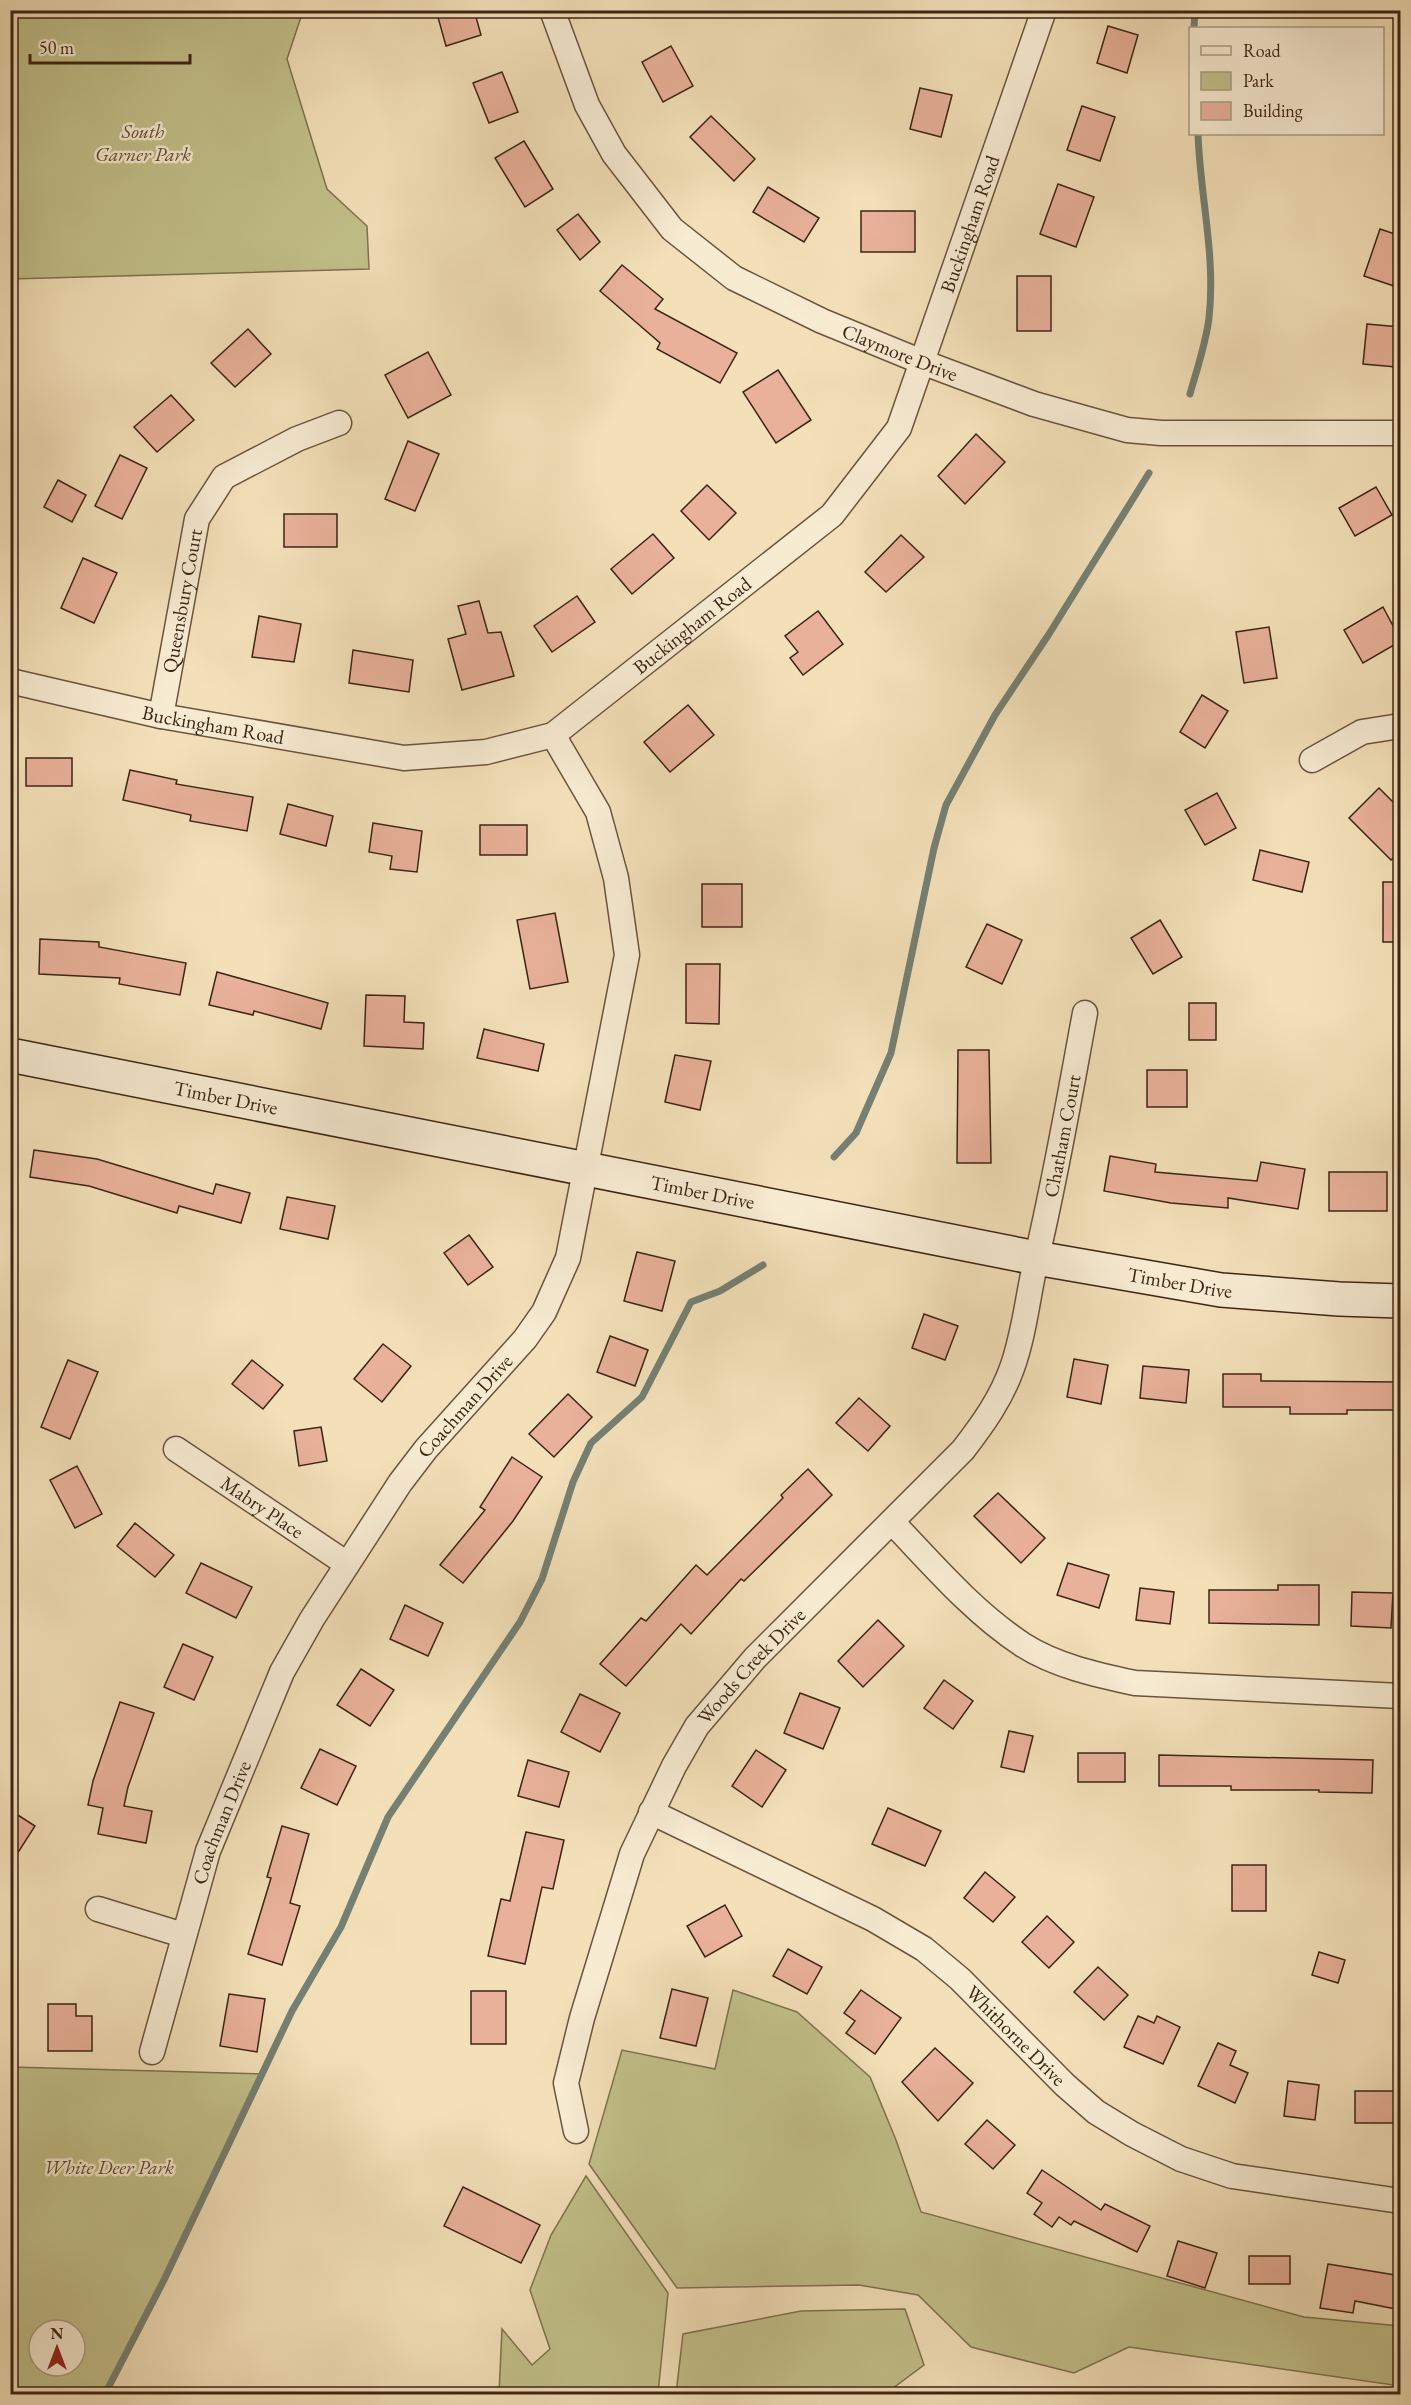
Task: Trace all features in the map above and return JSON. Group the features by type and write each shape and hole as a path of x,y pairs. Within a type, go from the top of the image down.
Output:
{"main road":[{"name":"Timber Drive","path":"10,1055 1036,1258 1221,1290 1401,1301"}],"street":[{"name":"Claymore Drive","path":"552,10 587,105 614,154 672,229 734,278 822,321 922,362 1034,404 1127,430 1161,433 1401,433"},
{"name":"Buckingham Road","path":"10,681 161,716 404,758 486,752 553,735 832,515 899,428 1044,10"},
{"name":"Queensbury Court","path":"161,716 197,519 224,477 297,439 339,423"},
{"path":"1312,760 1362,732 1401,726"},
{"name":"Coachman Drive","path":"152,2052 208,1851 273,1692 312,1619 400,1483 426,1449 525,1339 544,1312 568,1258 627,955 616,878 598,812 553,735"},
{"name":"Chatham Court","path":"1036,1258 1046,1219 1085,1013"},
{"name":"Woods Creek Drive","path":"576,2131 566,2084 571,2060 594,1973 632,1854 651,1812 697,1726 755,1659 893,1523 963,1450 983,1424 1001,1394 1013,1367 1036,1258"},
{"name":"Mabry Place","path":"176,1449 347,1564"},
{"path":"893,1523 958,1590 991,1620 1024,1645 1058,1662 1096,1675 1135,1683 1401,1696"},
{"name":"Whithorne Drive","path":"651,1812 873,1919 924,1949 960,1979 1065,2085 1096,2112 1132,2134 1181,2159 1232,2176 1401,2201"},
{"path":"98,1909 183,1935"}],"green space":[{"name":"South Garner Park","path":"10,11 303,11 287,59 327,189 367,226 369,269 11,279"},
{"path":"733,1990 797,2012 870,2077 896,2140 921,2212 1304,2317 1400,2326 1400,2386 1129,2347 1074,2373 971,2347 918,2295 859,2285 677,2288 589,2164 622,2050 715,2069"},
{"name":"White Deer Park","path":"11,2067 263,2074 163,2282 105,2394 11,2394"},
{"path":"586,2176 668,2293 658,2394 499,2394 502,2329 532,2365 550,2349 530,2290 551,2235"},
{"path":"905,2309 924,2365 885,2394 676,2394 683,2334 801,2311"}],"building":[{"path":"436,10 474,10 481,35 446,46"},
{"path":"1108,26 1138,35 1127,73 1097,63"},
{"path":"671,46 693,86 663,102 642,62"},
{"path":"502,72 518,112 489,123 473,83"},
{"path":"920,88 952,95 941,137 910,129"},
{"path":"1082,106 1115,117 1100,161 1067,150"},
{"path":"711,116 755,159 734,181 690,137"},
{"path":"524,141 553,189 525,207 495,158"},
{"path":"1058,184 1094,197 1076,247 1040,234"},
{"path":"768,187 819,218 804,242 753,212"},
{"path":"861,211 915,211 915,252 861,252"},
{"path":"578,214 600,242 580,260 557,230"},
{"path":"1380,229 1401,236 1401,278 1397,287 1364,276"},
{"path":"622,265 663,299 655,309 737,353 720,383 657,349 660,343 600,291"},
{"path":"1017,276 1051,276 1051,331 1017,331"},
{"path":"1367,324 1400,327 1396,367 1363,364"},
{"path":"248,329 271,354 235,387 211,363"},
{"path":"428,352 451,395 408,418 385,375"},
{"path":"778,370 811,420 776,443 743,392"},
{"path":"171,395 194,420 157,452 134,427"},
{"path":"976,434 1005,462 965,504 938,476"},
{"path":"408,441 439,454 415,511 385,499"},
{"path":"120,455 147,468 122,519 95,506"},
{"path":"58,480 86,495 72,522 44,507"},
{"path":"707,485 736,513 709,540 681,511"},
{"path":"1376,487 1392,515 1355,536 1339,508"},
{"path":"284,514 337,514 337,547 284,547"},
{"path":"653,534 674,558 632,594 611,569"},
{"path":"901,535 924,557 886,592 865,572"},
{"path":"83,558 117,573 94,623 61,608"},
{"path":"577,596 595,622 552,652 534,626"},
{"path":"479,601 488,633 501,632 514,676 462,690 448,639 466,634 458,606"},
{"path":"1383,607 1401,641 1363,663 1344,630"},
{"path":"818,611 843,644 803,675 790,658 798,652 785,636"},
{"path":"259,616 301,624 294,662 252,657"},
{"path":"1269,627 1277,678 1244,683 1236,632"},
{"path":"353,650 413,660 409,692 349,683"},
{"path":"1202,695 1228,711 1205,748 1180,732"},
{"path":"688,705 714,735 670,772 644,742"},
{"path":"26,758 72,758 72,786 26,786"},
{"path":"130,770 177,780 176,784 253,797 247,831 190,821 191,815 123,800"},
{"path":"1379,788 1401,810 1401,851 1391,860 1349,818"},
{"path":"1217,793 1236,828 1205,845 1185,810"},
{"path":"288,804 333,816 326,846 280,834"},
{"path":"373,823 422,831 417,872 390,869 392,856 369,852"},
{"path":"480,825 527,825 527,855 480,855"},
{"path":"1260,850 1309,862 1302,892 1253,880"},
{"path":"1383,882 1401,882 1401,942 1383,942"},
{"path":"702,884 742,884 742,927 702,927"},
{"path":"555,913 568,982 530,989 517,920"},
{"path":"1160,920 1182,957 1153,974 1131,938"},
{"path":"987,924 1022,940 1002,984 966,967"},
{"path":"40,939 99,942 99,947 186,963 180,995 119,984 120,978 39,974"},
{"path":"686,964 720,964 719,1024 686,1023"},
{"path":"217,972 328,1003 321,1029 254,1011 253,1015 209,1005"},
{"path":"366,995 405,996 404,1022 424,1023 423,1049 364,1046"},
{"path":"1189,1003 1216,1003 1216,1040 1189,1040"},
{"path":"484,1029 544,1044 538,1071 477,1058"},
{"path":"958,1050 989,1050 991,1163 957,1163"},
{"path":"675,1055 711,1061 700,1110 665,1102"},
{"path":"1147,1070 1187,1070 1187,1107 1147,1107"},
{"path":"34,1150 97,1159 213,1194 216,1184 250,1193 241,1223 179,1206 177,1213 89,1186 30,1177"},
{"path":"1110,1156 1156,1164 1155,1172 1257,1181 1261,1162 1305,1169 1298,1209 1228,1198 1228,1208 1171,1203 1104,1191"},
{"path":"1329,1172 1387,1172 1387,1211 1329,1211"},
{"path":"287,1197 335,1206 328,1239 280,1229"},
{"path":"469,1235 493,1267 468,1285 444,1253"},
{"path":"637,1252 675,1261 662,1311 624,1301"},
{"path":"924,1314 958,1326 945,1360 912,1348"},
{"path":"610,1336 648,1350 635,1386 597,1372"},
{"path":"383,1344 411,1366 382,1402 354,1379"},
{"path":"1074,1359 1108,1365 1101,1404 1067,1397"},
{"path":"68,1360 98,1372 70,1439 41,1427"},
{"path":"252,1360 283,1385 263,1409 232,1384"},
{"path":"1143,1366 1189,1370 1186,1403 1140,1398"},
{"path":"1223,1374 1261,1374 1261,1381 1401,1382 1401,1410 1347,1410 1347,1414 1290,1414 1290,1407 1223,1407"},
{"path":"568,1394 592,1417 554,1457 529,1434"},
{"path":"859,1398 890,1426 868,1451 836,1423"},
{"path":"321,1427 327,1461 299,1466 294,1431"},
{"path":"512,1457 542,1477 513,1521 463,1583 440,1565 485,1510 480,1507"},
{"path":"77,1466 102,1514 75,1528 50,1480"},
{"path":"808,1469 832,1495 744,1581 741,1579 691,1634 681,1624 626,1686 600,1664 641,1618 646,1621 696,1565 707,1575 783,1498 781,1495"},
{"path":"998,1493 1045,1538 1021,1563 974,1516"},
{"path":"135,1523 174,1555 155,1577 117,1546"},
{"path":"201,1563 252,1587 236,1618 186,1593"},
{"path":"1068,1563 1109,1575 1099,1608 1057,1595"},
{"path":"1278,1585 1319,1585 1319,1625 1209,1623 1209,1590 1278,1590"},
{"path":"1140,1588 1174,1592 1170,1624 1136,1620"},
{"path":"1352,1592 1393,1593 1391,1628 1351,1626"},
{"path":"405,1605 443,1623 428,1656 390,1639"},
{"path":"878,1620 904,1646 863,1687 838,1661"},
{"path":"183,1644 213,1657 194,1700 164,1687"},
{"path":"361,1669 394,1690 370,1726 337,1705"},
{"path":"944,1680 973,1701 953,1729 924,1708"},
{"path":"800,1693 840,1708 823,1749 784,1733"},
{"path":"580,1694 620,1713 600,1752 561,1732"},
{"path":"120,1702 154,1713 128,1787 124,1806 152,1811 146,1843 98,1834 103,1808 88,1805 93,1781"},
{"path":"1009,1731 1033,1736 1024,1772 1001,1767"},
{"path":"320,1749 356,1766 337,1805 301,1788"},
{"path":"756,1750 786,1770 762,1807 732,1786"},
{"path":"1078,1753 1125,1753 1125,1782 1078,1782"},
{"path":"1159,1755 1373,1760 1372,1793 1319,1792 1319,1790 1231,1790 1231,1786 1159,1786"},
{"path":"528,1760 569,1772 559,1807 518,1796"},
{"path":"888,1808 941,1831 925,1866 872,1844"},
{"path":"10,1810 35,1826 10,1865"},
{"path":"282,1826 309,1834 290,1903 300,1906 282,1965 248,1954 271,1878 267,1877"},
{"path":"526,1832 564,1840 553,1889 542,1887 525,1964 488,1956 501,1899 510,1901"},
{"path":"1232,1865 1266,1865 1266,1911 1232,1911"},
{"path":"985,1872 1015,1897 993,1922 964,1898"},
{"path":"725,1905 742,1936 705,1957 687,1926"},
{"path":"1047,1916 1074,1942 1049,1968 1022,1942"},
{"path":"788,1949 822,1967 807,1994 773,1976"},
{"path":"1319,1952 1345,1960 1338,1983 1312,1975"},
{"path":"1098,1967 1128,1995 1104,2020 1074,1992"},
{"path":"672,1989 708,1998 696,2046 660,2038"},
{"path":"861,1990 901,2018 875,2054 846,2033 855,2021 844,2013"},
{"path":"471,1991 506,1991 506,2044 471,2044"},
{"path":"229,1994 265,1999 257,2052 220,2046"},
{"path":"48,2004 76,2004 76,2016 92,2016 92,2051 48,2051"},
{"path":"1138,2016 1154,2023 1157,2016 1180,2027 1163,2064 1124,2047"},
{"path":"1218,2043 1236,2051 1230,2065 1248,2073 1235,2103 1198,2086"},
{"path":"935,2048 973,2083 938,2121 902,2082"},
{"path":"1288,2081 1319,2085 1315,2120 1284,2116"},
{"path":"1355,2091 1401,2091 1401,2123 1355,2123"},
{"path":"987,2120 1015,2145 993,2169 965,2144"},
{"path":"1042,2170 1101,2210 1105,2204 1150,2226 1137,2252 1074,2221 1071,2225 1059,2217 1052,2227 1034,2214 1042,2203 1027,2193"},
{"path":"463,2187 540,2225 521,2263 444,2226"},
{"path":"1178,2241 1217,2253 1205,2288 1167,2276"},
{"path":"1249,2256 1290,2256 1290,2284 1249,2284"},
{"path":"1328,2264 1401,2276 1401,2310 1355,2301 1353,2313 1320,2308"}],"waterway":[{"path":"1194,27 1195,10"},
{"path":"1190,394 1206,337 1211,295 1211,272 1198,135"},
{"path":"834,1157 856,1133 891,1053 934,848 946,805 995,715 1049,634 1149,473"},
{"path":"105,2394 163,2282 292,2011 341,1927 388,1817 520,1622 542,1579 573,1482 591,1443 642,1397 691,1302 720,1291 763,1265"}]}
